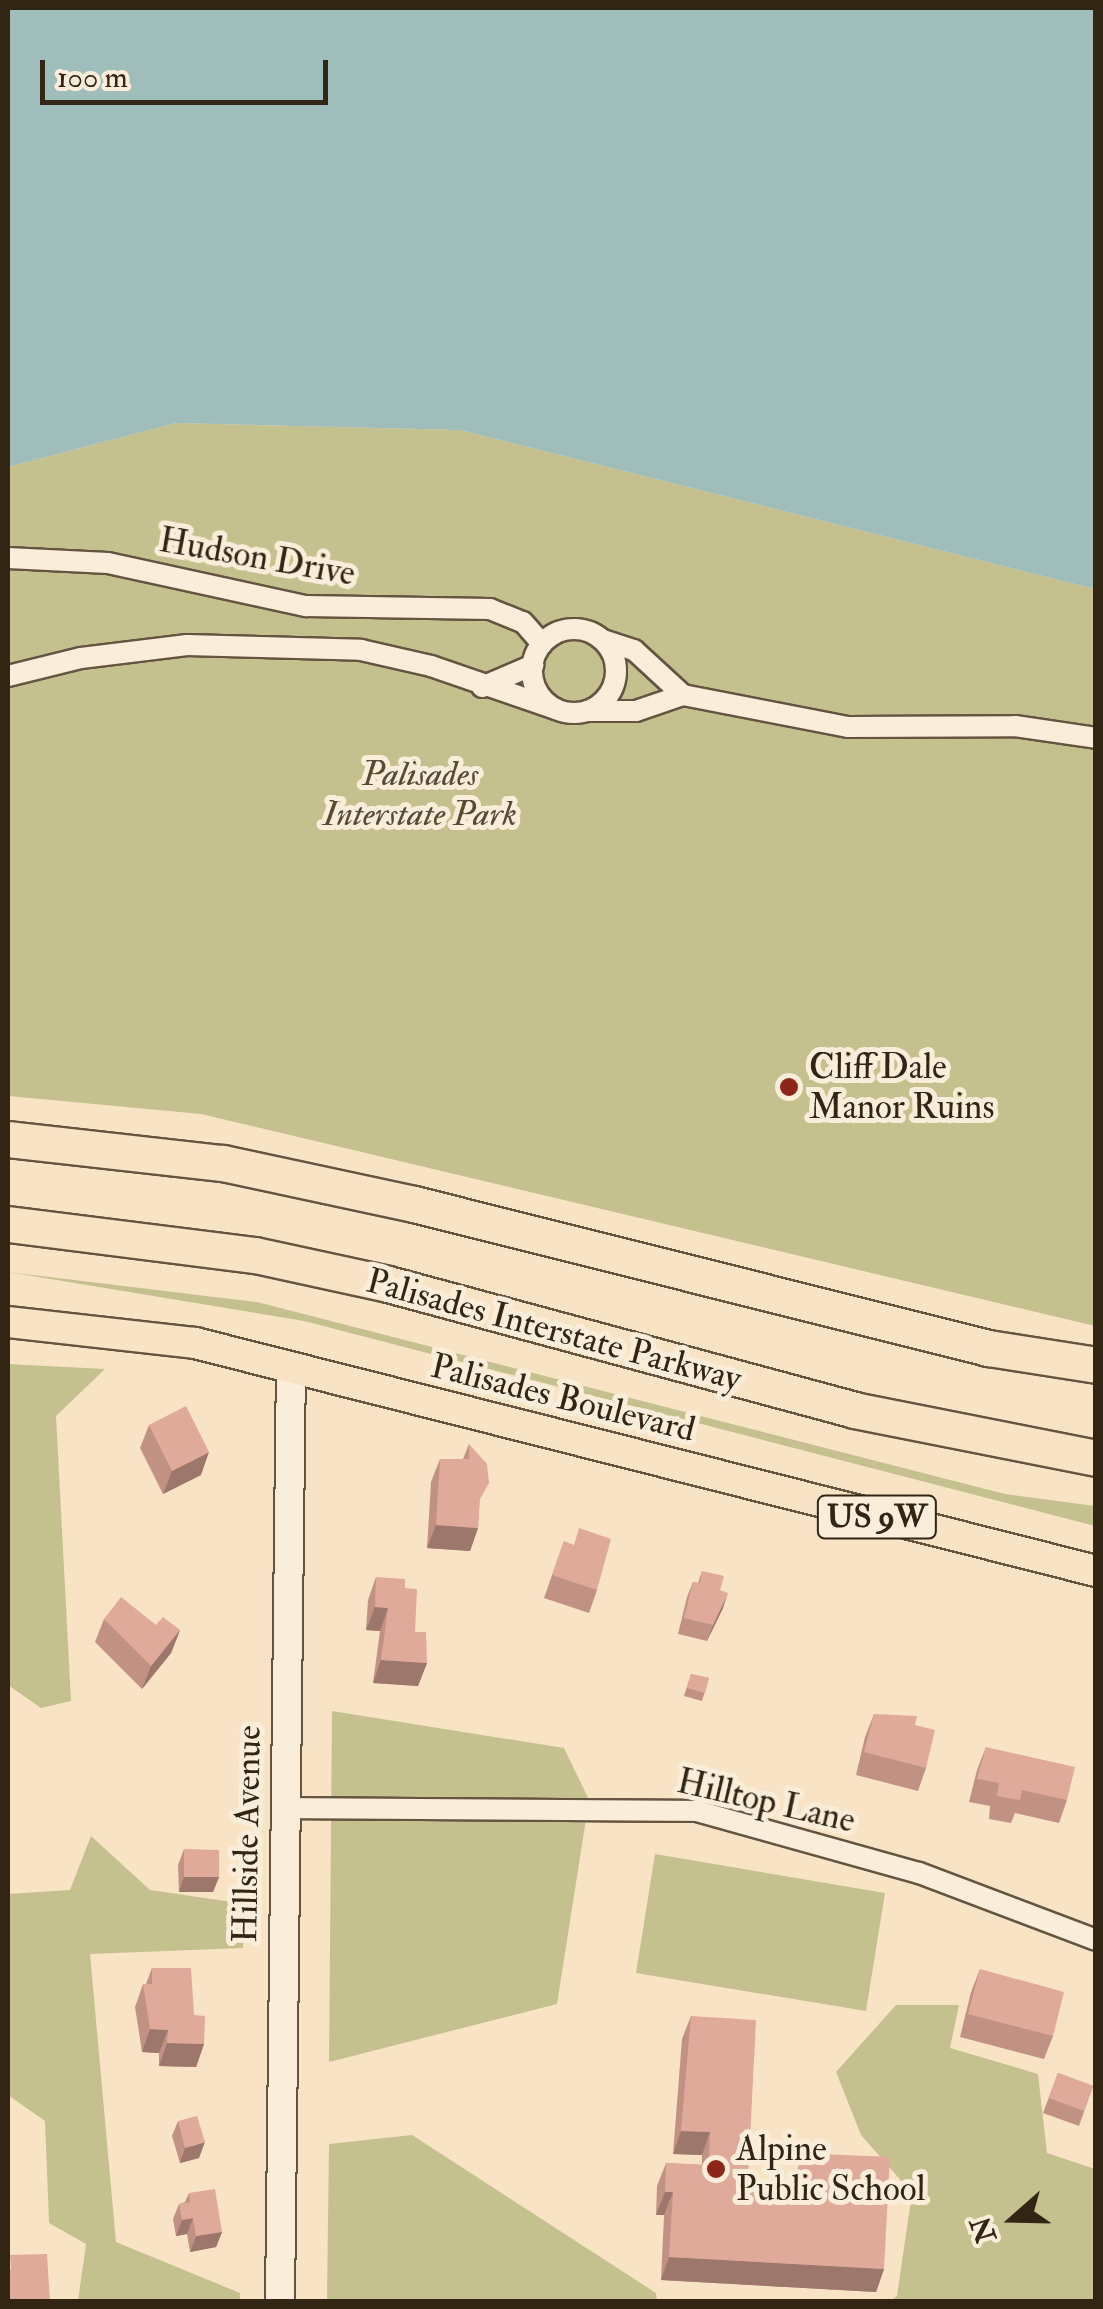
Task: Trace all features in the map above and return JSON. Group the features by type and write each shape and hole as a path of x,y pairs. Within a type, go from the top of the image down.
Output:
{"highway":[{"path":"8,1139 223,1163 450,1212 988,1348 1096,1365"},
{"name":"Palisades Interstate Parkway","path":"8,1224 254,1255 388,1284 854,1410 1096,1458"}],"main road":[{"name":"Palisades Boulevard","path":"8,1322 133,1332 291,1367 1096,1571"},
{"name":"Hillside Avenue","path":"280,2302 291,1367"}],"street":[{"name":"Hudson Drive","path":"8,558 127,566 306,606 490,608 522,622 542,644"},
{"path":"556,709 537,691 533,665 542,644 578,629 634,650 682,696"},
{"path":"588,711 616,680 603,640"},
{"path":"8,676 134,650 254,645 387,654 556,709 636,711 682,696 848,727 1015,726 1096,738"},
{"path":"482,687 533,665"},
{"name":"Hilltop Lane","path":"286,1808 697,1811 919,1873 1096,1940"}],"green space":[{"name":"Palisades Interstate Park","path":"176,423 460,430 1095,589 1095,1326 201,1114 8,1096 8,467"},
{"path":"8,1272 257,1302 1005,1494 1095,1506 1095,1526 304,1321"},
{"path":"8,1364 105,1369 56,1416 71,1701 41,1708 8,1685"},
{"path":"332,1711 564,1748 589,1800 557,2004 329,2062"},
{"path":"91,1836 150,1890 246,1904 243,1948 90,1954 116,2242 240,2293 240,2301 78,2301 86,2244 49,2223 45,2121 8,2095 8,1894 70,1890"},
{"path":"655,1854 885,1893 866,2011 636,1973"},
{"path":"896,2005 959,2005 950,2048 1038,2074 1047,2153 1095,2169 1095,2301 890,2301 897,2296 912,2193 861,2135 836,2072"},
{"path":"412,2135 656,2293 657,2301 327,2301 329,2144"}],"water":[{"path":"8,8 1095,8 1095,589 460,430 176,423 8,467"}],"building":[{"path":"186,1406 209,1452 172,1471 149,1425"},
{"path":"469,1444 487,1464 489,1483 480,1499 478,1528 436,1525 440,1459 469,1459"},
{"path":"579,1528 611,1539 597,1590 552,1575 564,1541 574,1545"},
{"path":"702,1571 724,1576 720,1590 728,1593 713,1625 684,1618 693,1582 700,1583"},
{"path":"376,1577 405,1579 405,1588 417,1589 415,1632 426,1632 427,1663 381,1660 388,1608 375,1607"},
{"path":"121,1597 156,1625 163,1617 180,1630 151,1666 104,1619"},
{"path":"691,1674 709,1678 705,1693 687,1688"},
{"path":"874,1714 917,1716 915,1725 935,1730 926,1768 864,1752"},
{"path":"986,1747 1075,1767 1067,1800 1022,1790 1020,1800 997,1796 999,1783 977,1779"},
{"path":"184,1849 219,1850 219,1877 184,1877"},
{"path":"152,1968 191,1968 194,2015 205,2016 204,2044 167,2043 168,2030 150,2029 143,1984 152,1984"},
{"path":"980,1969 1064,1992 1053,2036 968,2014"},
{"path":"691,2016 756,2020 748,2179 794,2182 801,2159 821,2160 821,2154 890,2157 884,2269 669,2257 673,2192 665,2192 666,2163 709,2165 710,2132 681,2131"},
{"path":"1058,2073 1093,2086 1084,2111 1049,2098"},
{"path":"197,2116 205,2142 185,2148 178,2121"},
{"path":"215,2189 222,2232 196,2236 193,2218 182,2220 179,2204 190,2202 189,2193"},
{"path":"47,2254 50,2302 8,2302 10,2255"}],"place":[{"name":"Cliff Dale Manor Ruins","path":"789,1087"},
{"name":"Alpine Public School","path":"716,2169"}]}
